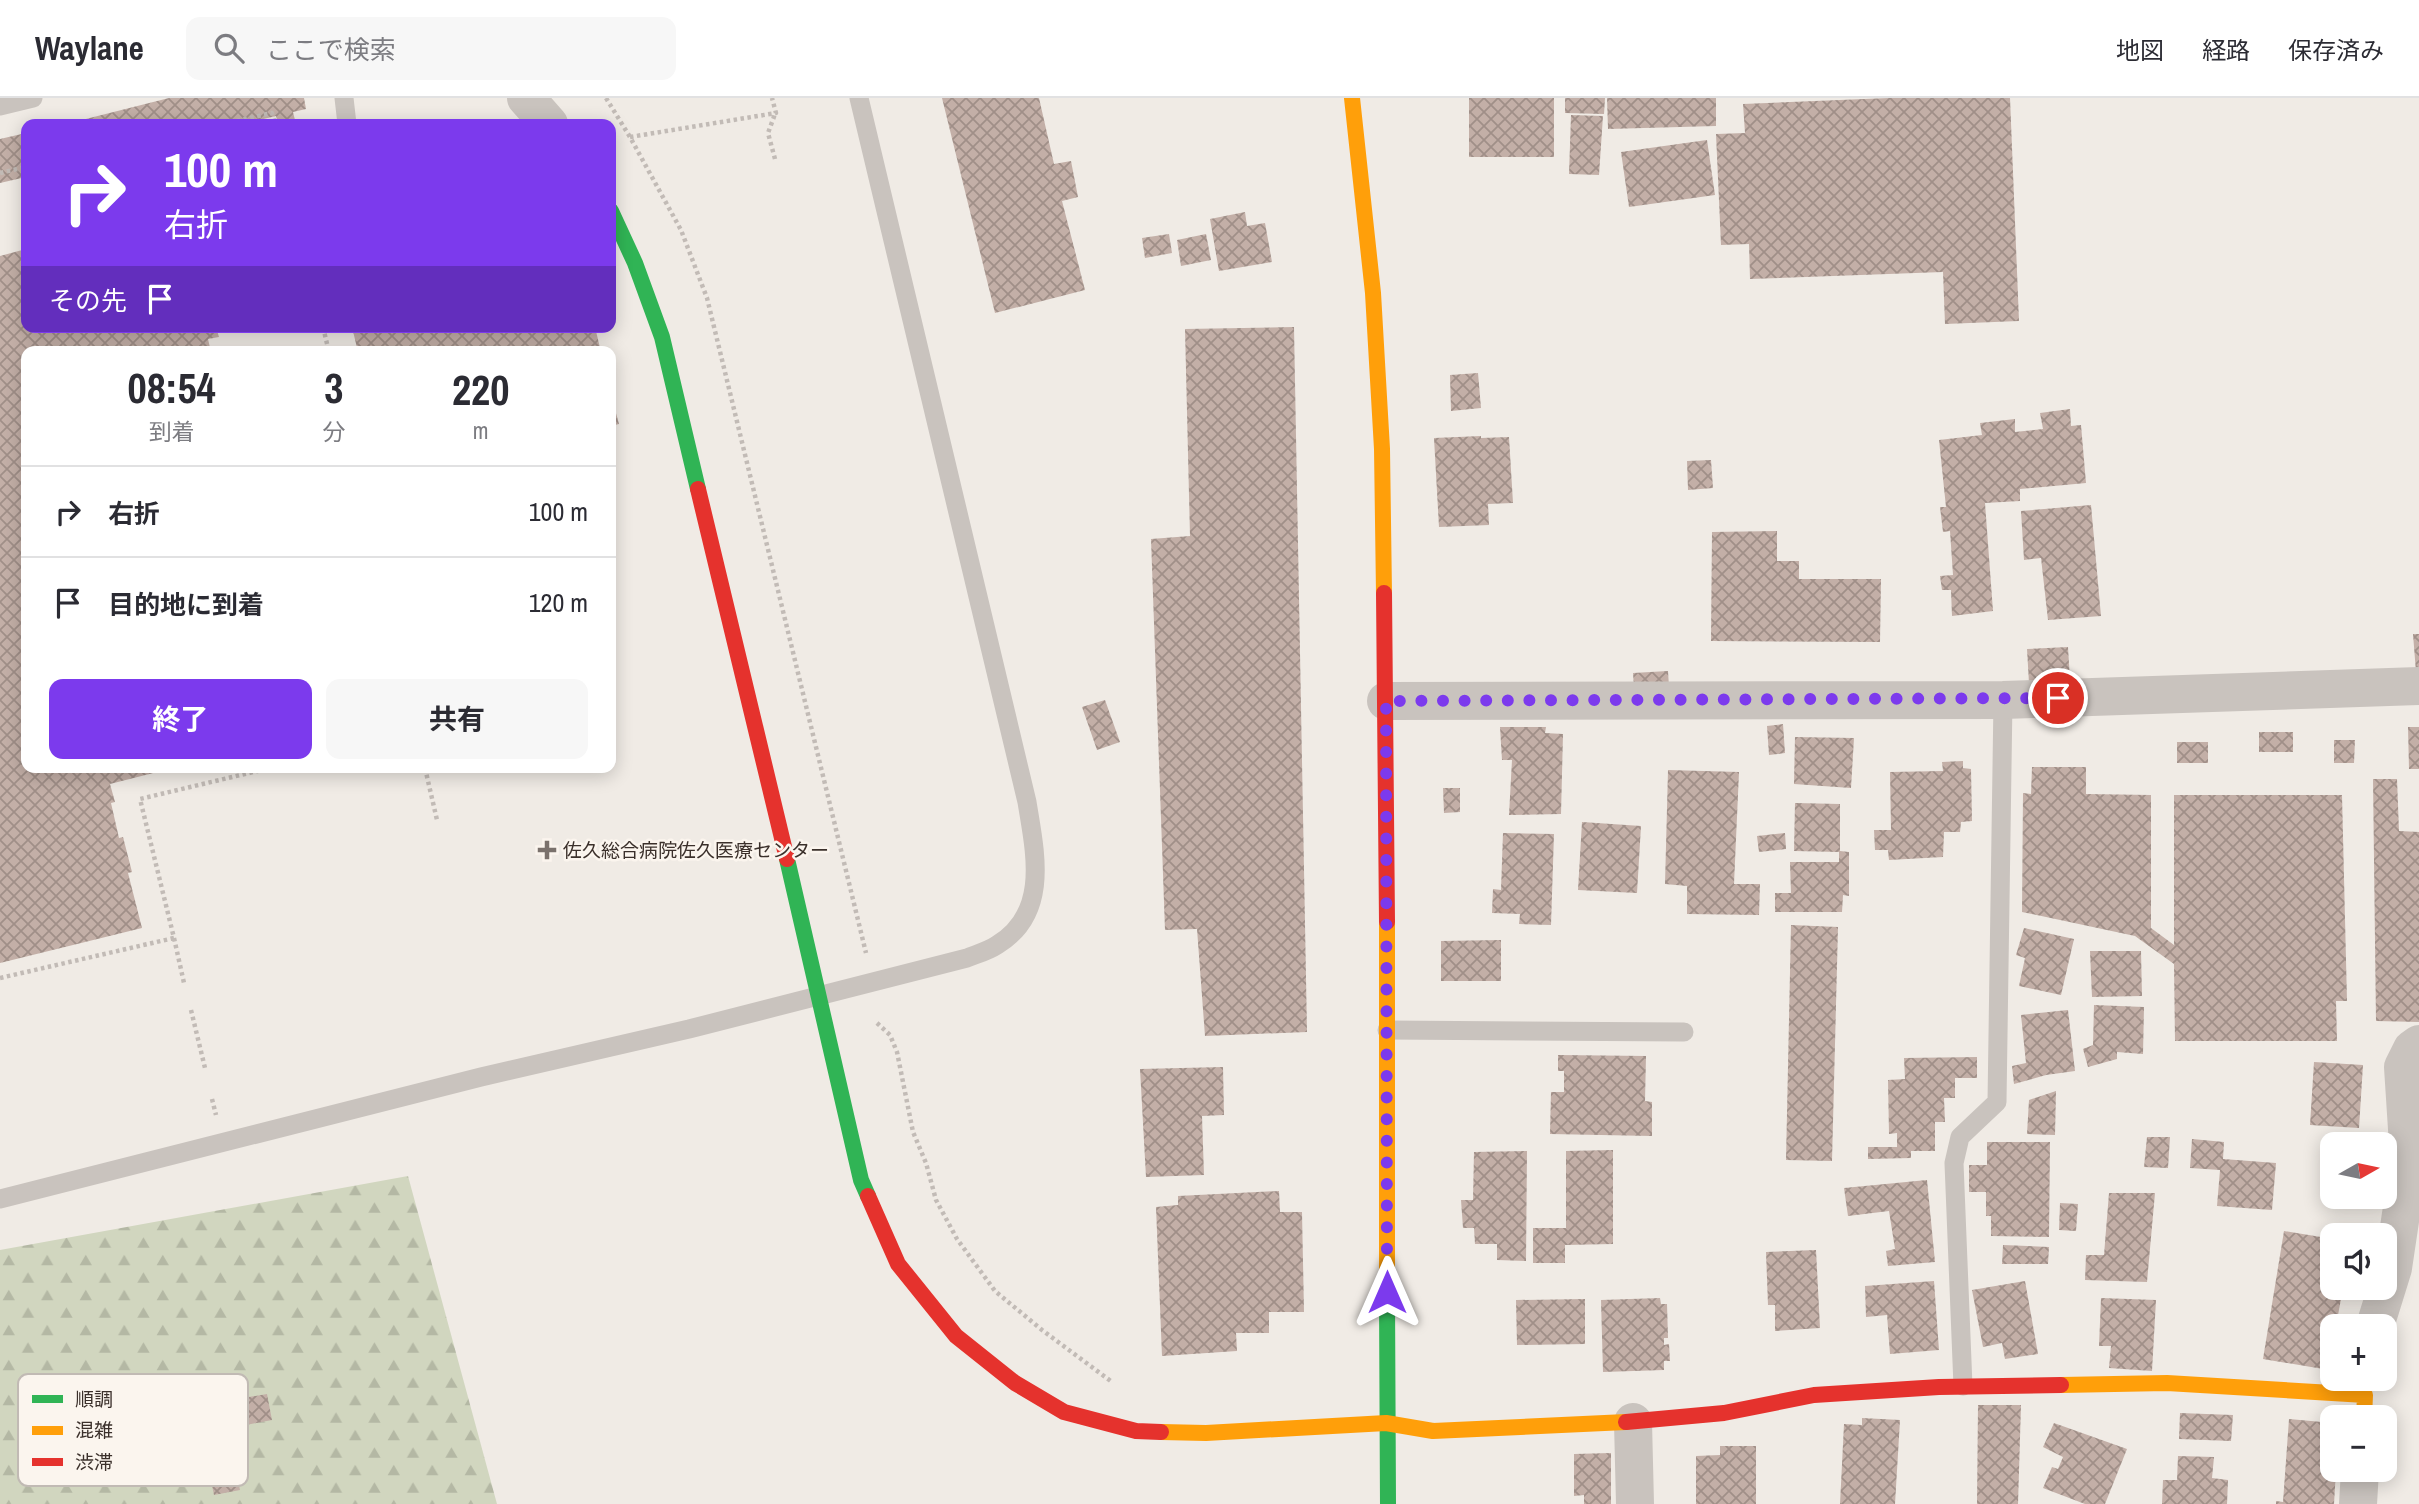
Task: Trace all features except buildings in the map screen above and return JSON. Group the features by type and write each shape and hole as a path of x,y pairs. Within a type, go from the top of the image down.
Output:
{"street":[{"path":"526,98 545,119"},
{"path":"1352,98 1373,293 1380,423 1386,701 1388,1504"},
{"path":"616,222 640,275 662,337 861,1180 898,1264 956,1335 1015,1383 1064,1412 1136,1432 1206,1433 1386,1423 1433,1430 1633,1422 1724,1413 1814,1395 1963,1386 2166,1383 2366,1397"},
{"path":"1386,701 2003,700 2419,686"},
{"path":"2379,1314 2393,1268 2409,1160 2403,1067 2412,1049 2419,1044"},
{"path":"1633,1422 1636,1504"},
{"path":"2358,1504 2359,1482"}],"lane":[{"path":"0,106 33,98"},
{"path":"344,98 346,119"},
{"path":"0,1199 967,958 998,945 1018,926 1035,894 1036,858 1027,802 859,98"},
{"path":"1963,1386 1954,1163 1960,1137 1997,1102 2003,700"},
{"path":"1387,1030 1684,1032"}],"path":[{"path":"606,98 681,230 708,298 867,961"},
{"path":"772,98 776,113 768,133 775,159"},
{"path":"245,119 272,113 274,119"},
{"path":"630,137 776,113"},
{"path":"0,173 21,168"},
{"path":"184,983 140,799 250,773"},
{"path":"426,773 437,820"},
{"path":"0,978 174,938"},
{"path":"191,1010 205,1068"},
{"path":"877,1023 878,1010"},
{"path":"865,1022 877,1023 890,1035 897,1052 913,1132 926,1163 936,1200 957,1239 995,1291 1052,1338 1123,1389"},
{"path":"212,1099 218,1122"}],"green space":[{"path":"408,1176 497,1504 0,1504 0,1250"}],"traffic: fast":[{"path":"616,222 635,263 662,337 698,489"},
{"path":"787,859 861,1180 868,1196"},
{"path":"1387,1296 1388,1504"}],"traffic: slow":[{"path":"1352,98 1373,293 1382,449 1384,593"},
{"path":"1387,922 1387,1296"},
{"path":"2061,1385 2167,1383 2365,1395 2365,1405"},
{"path":"1161,1432 1206,1433 1386,1423 1433,1431 1626,1422"}],"traffic: jam":[{"path":"698,489 787,859"},
{"path":"1384,593 1387,922"},
{"path":"868,1196 898,1264 956,1336 1015,1383 1064,1412 1136,1431 1161,1432"},
{"path":"1626,1422 1724,1413 1814,1395 1939,1387 2061,1385"}],"place":[{"name":"佐久総合病院佐久医療センター","path":"547,850"}],"route":[{"path":"1387,1292 1386,701 2058,698"}]}
